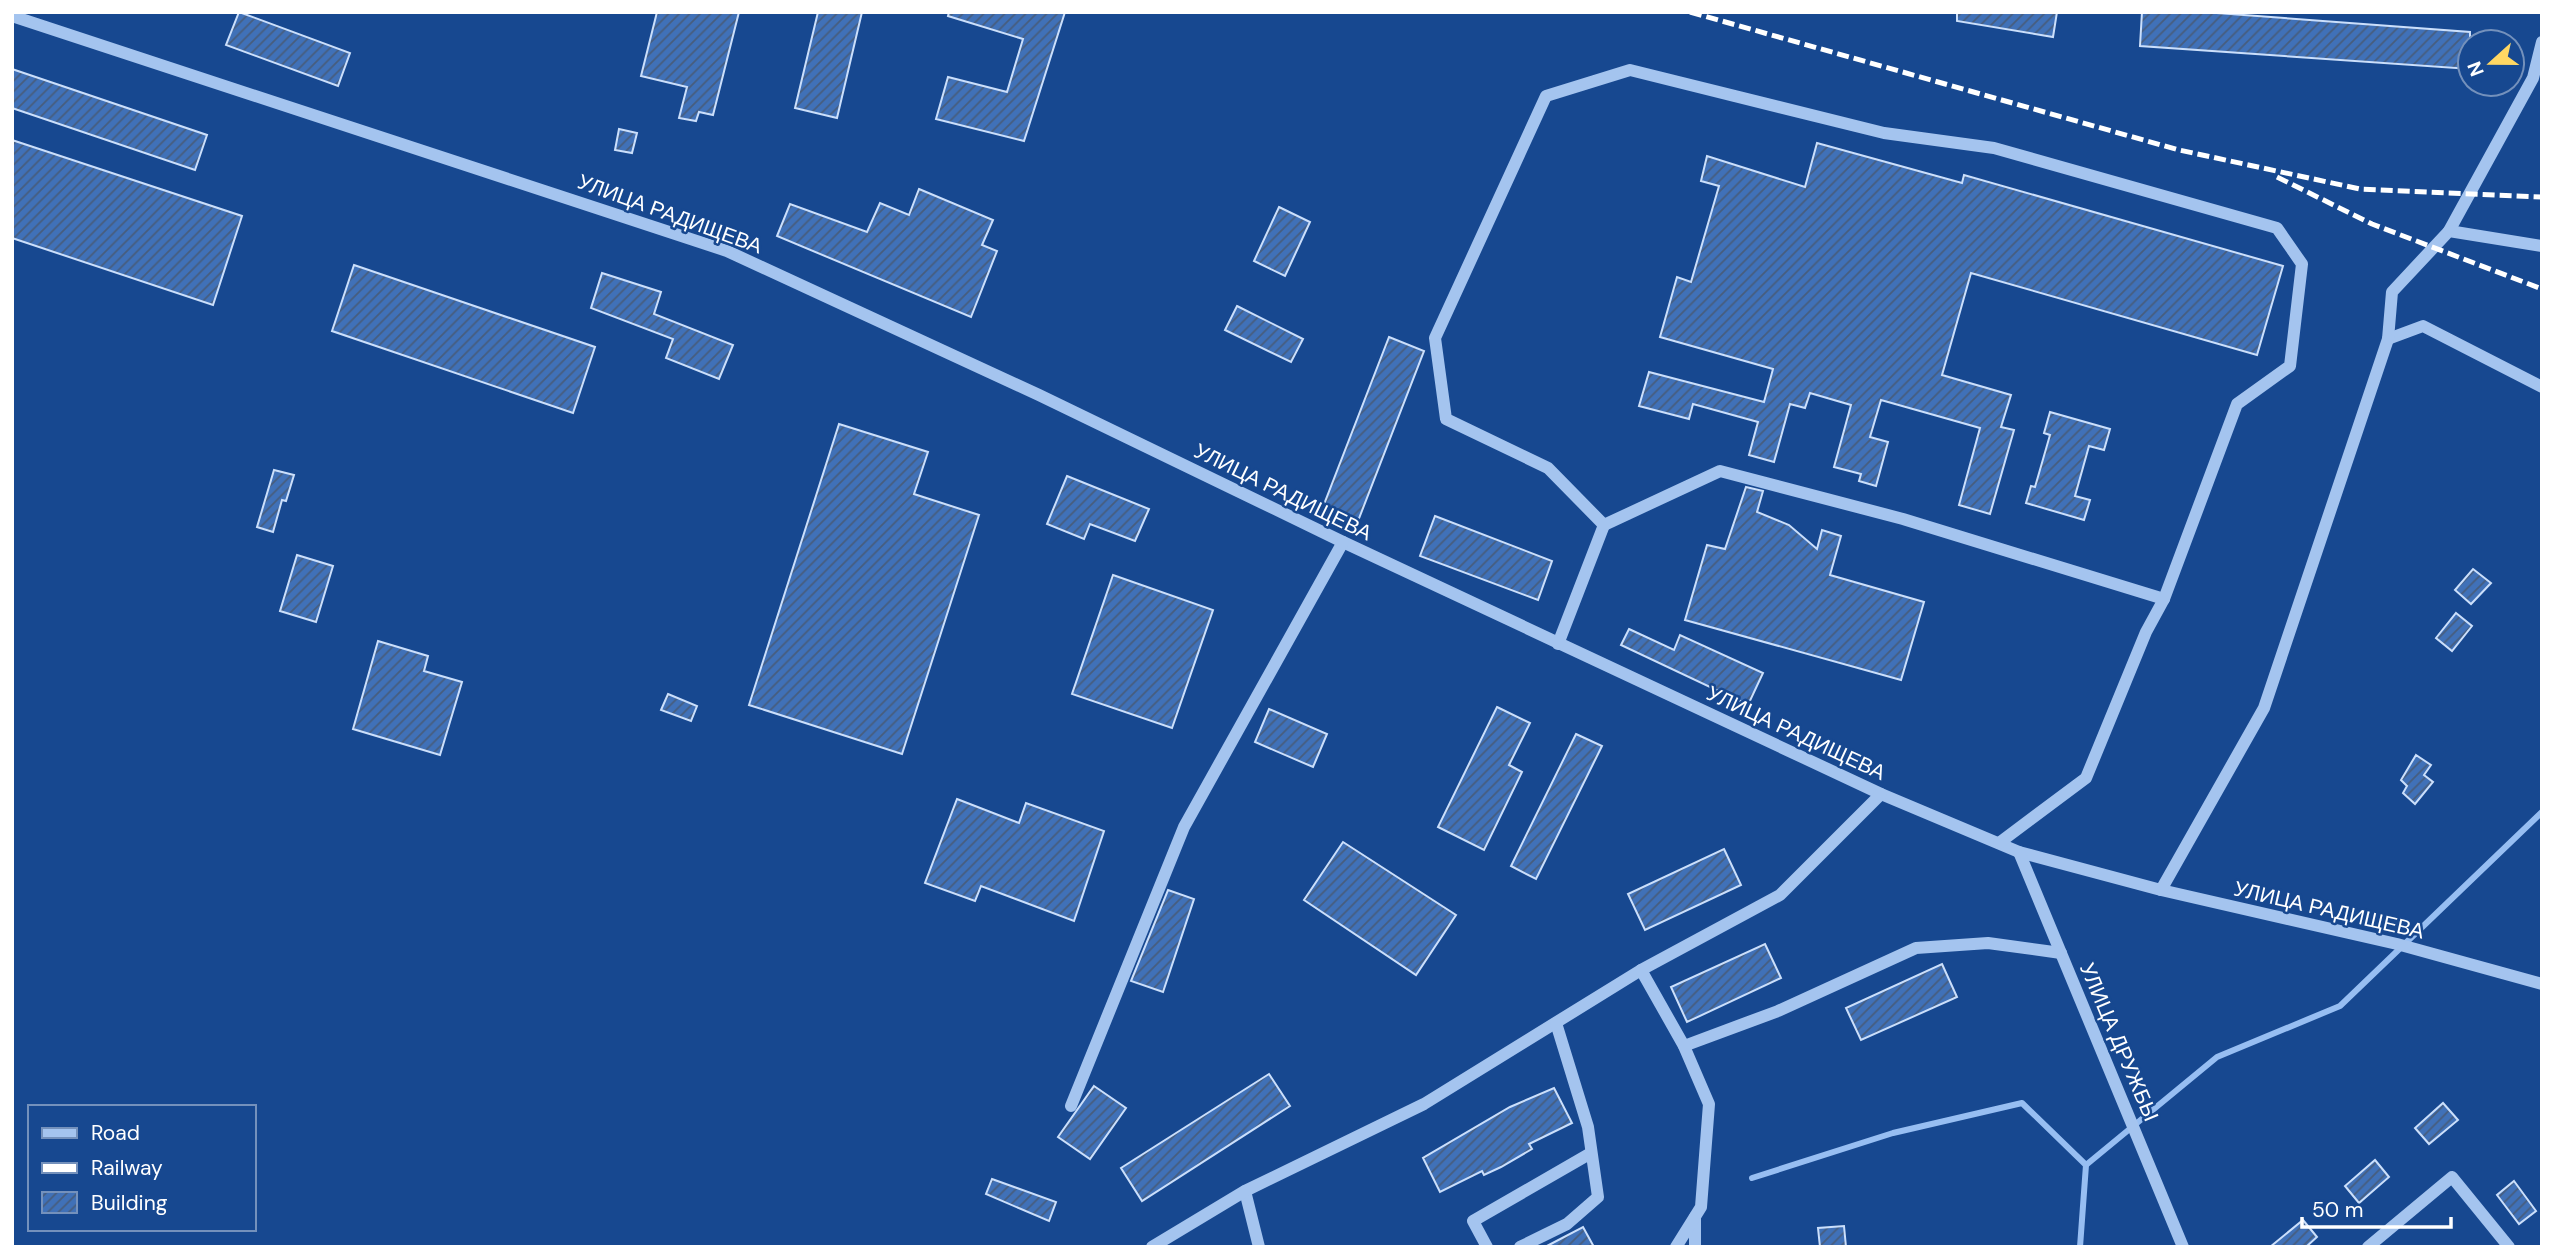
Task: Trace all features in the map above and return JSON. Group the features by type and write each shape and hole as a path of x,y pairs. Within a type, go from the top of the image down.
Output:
{"street":[{"name":"УЛИЦА РАДИЩЕВА","path":"12,16 727,251 1039,395 1558,644 1881,794 2019,852 2161,890 2397,944 2542,984"},
{"path":"2161,890 2264,708 2388,338 2392,292 2449,231 2533,78 2542,42"},
{"path":"1604,524 1548,468 1446,419 1435,338 1546,96 1630,71 1884,133 1994,148 2277,228 2302,264 2290,366 2237,404 2164,599 2146,632 2086,778 1999,843"},
{"path":"2449,231 2542,246"},
{"path":"2388,338 2423,326 2542,387"},
{"path":"1558,644 1604,524 1720,471 1903,519 2164,599"},
{"path":"1071,1106 1184,827 1343,542"},
{"path":"1152,1247 1245,1191 1424,1104 1642,970 1780,895 1881,794"},
{"name":"УЛИЦА ДРУЖБЫ","path":"2019,852 2183,1247"},
{"path":"1684,1046 1779,1011 1916,948 1988,943 2061,953"},
{"path":"1642,970 1684,1046 1709,1104 1701,1208 1676,1247"},
{"path":"1520,1247 1567,1224 1598,1197 1588,1128 1556,1023"},
{"path":"1487,1247 1473,1221 1591,1153"},
{"path":"2368,1247 2452,1177 2509,1247"},
{"path":"1245,1191 1259,1247"},
{"path":"1695,1217 1695,1247"}],"building":[{"path":"239,12 350,53 338,86 226,45"},
{"path":"657,12 739,12 713,115 699,112 696,121 679,118 687,87 641,76"},
{"path":"818,12 862,12 837,118 795,108"},
{"path":"949,12 1065,12 1024,141 936,119 948,77 1007,92 1023,39 948,16"},
{"path":"1957,12 2057,12 2053,37 1957,21"},
{"path":"2142,12 2203,12 2456,31 2456,68 2140,46"},
{"path":"12,69 207,135 195,170 12,108"},
{"path":"619,129 637,133 632,153 615,150"},
{"path":"12,140 242,216 213,305 12,238"},
{"path":"1817,143 1962,183 1964,175 2283,266 2257,355 1971,273 1942,375 2011,395 2001,427 2014,430 1990,514 1959,505 1980,428 1881,400 1870,437 1888,442 1876,486 1859,481 1861,474 1834,467 1851,405 1810,393 1805,408 1790,404 1774,462 1749,455 1758,422 1693,404 1689,419 1639,406 1649,372 1764,402 1773,369 1660,337 1677,277 1691,282 1719,186 1701,181 1707,156 1805,187"},
{"path":"919,189 993,220 982,245 997,251 971,317 777,236 790,204 867,232 880,203 909,215"},
{"path":"1279,207 1310,222 1285,276 1254,261"},
{"path":"354,265 595,347 573,413 332,331"},
{"path":"602,273 661,292 654,314 733,345 719,379 666,358 673,339 591,308"},
{"path":"1237,306 1303,339 1291,362 1225,330"},
{"path":"1389,337 1424,351 1358,521 1323,507"},
{"path":"2050,412 2110,429 2104,450 2089,446 2075,496 2090,500 2084,520 2026,503 2031,486 2035,487 2050,435 2044,433"},
{"path":"839,424 928,452 914,494 979,515 902,754 749,705"},
{"path":"274,470 294,475 286,501 282,500 273,532 257,527"},
{"path":"1067,476 1149,509 1135,541 1090,524 1084,539 1047,524"},
{"path":"1746,487 1763,491 1757,512 1789,525 1817,549 1822,530 1841,536 1830,575 1924,602 1901,680 1685,620 1707,545 1725,549"},
{"path":"1435,516 1552,561 1538,600 1420,556"},
{"path":"297,555 333,566 316,622 280,611"},
{"path":"2473,569 2491,583 2471,604 2455,590"},
{"path":"1113,575 1213,610 1172,728 1072,694"},
{"path":"2456,613 2472,626 2452,651 2436,638"},
{"path":"1629,629 1674,650 1680,635 1763,673 1748,705 1621,645"},
{"path":"378,641 428,656 424,671 462,682 440,755 353,729"},
{"path":"668,694 697,706 691,721 661,710"},
{"path":"1497,707 1530,723 1509,765 1522,772 1484,850 1438,827"},
{"path":"1269,709 1327,734 1313,767 1255,742"},
{"path":"1576,734 1602,746 1536,879 1511,866"},
{"path":"2416,755 2431,765 2424,775 2433,782 2415,804 2403,793 2407,786 2401,780"},
{"path":"957,799 1019,823 1026,803 1104,831 1074,921 981,886 975,901 925,883"},
{"path":"1343,842 1456,915 1416,975 1304,900"},
{"path":"1724,849 1741,885 1645,930 1628,894"},
{"path":"1168,890 1194,899 1163,992 1131,981"},
{"path":"1765,944 1781,978 1687,1022 1671,987"},
{"path":"1942,964 1957,997 1861,1040 1846,1008"},
{"path":"1269,1074 1290,1106 1142,1201 1121,1168"},
{"path":"1094,1086 1126,1108 1090,1159 1058,1137"},
{"path":"1554,1088 1572,1123 1529,1144 1532,1149 1501,1167 1484,1175 1482,1171 1440,1192 1423,1158 1510,1107"},
{"path":"2443,1103 2458,1120 2429,1144 2415,1128"},
{"path":"2375,1160 2389,1177 2359,1203 2345,1186"},
{"path":"992,1179 1056,1202 1049,1221 986,1194"},
{"path":"2514,1181 2536,1211 2519,1224 2497,1195"},
{"path":"2303,1220 2317,1237 2306,1247 2270,1247"},
{"path":"1844,1226 1846,1247 1820,1247 1818,1228"},
{"path":"1583,1227 1594,1247 1545,1247"}],"waterway":[{"path":"2080,1247 2086,1165 2217,1057 2340,1006 2542,812"},
{"path":"1752,1178 1893,1133 2022,1103 2086,1165"}],"railway":[{"path":"1690,12 2179,150 2360,189 2542,197"},
{"path":"2277,177 2372,224 2542,289"}]}
